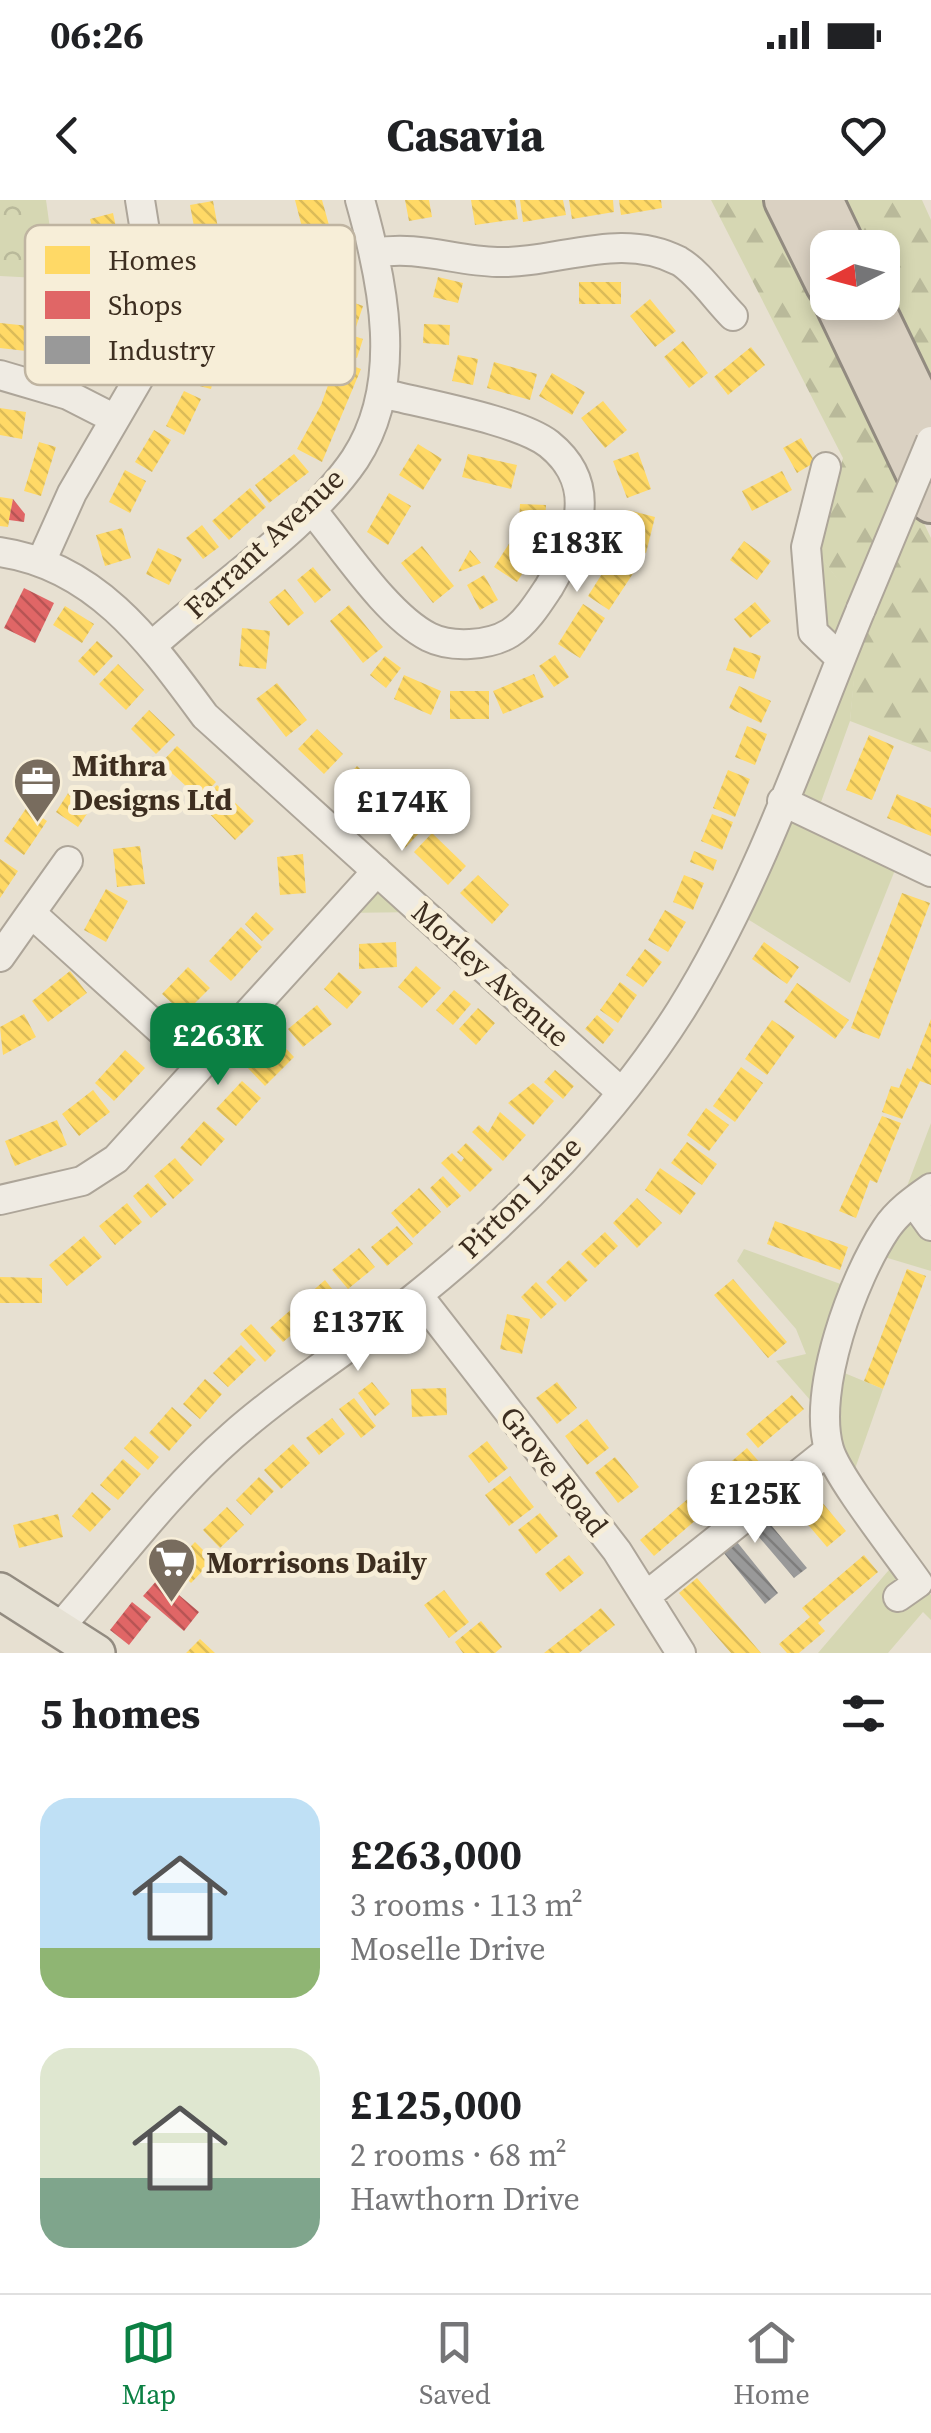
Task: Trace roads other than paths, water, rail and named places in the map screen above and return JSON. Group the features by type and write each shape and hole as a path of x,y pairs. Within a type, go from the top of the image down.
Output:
{"highway":[{"path":"786,200 810,249"},
{"path":"821,200 835,230"},
{"path":"845,320 931,500"},
{"path":"879,320 931,429"}],"main road":[{"path":"0,1590 96,1653"}],"street":[{"path":"140,200 144,225"},
{"name":"Farrant Avenue","path":"153,645 311,509 356,458 382,392 386,327 375,252 360,200"},
{"path":"375,252 400,248 488,262 526,263 588,248 636,250 680,262 733,316"},
{"path":"0,376 25,383"},
{"path":"32,385 68,395 115,419"},
{"path":"42,562 72,493 135,385"},
{"path":"311,509 401,616 431,638 472,645 510,633 537,606 575,542 582,503 570,468 548,444 520,430 382,392"},
{"name":"Pirton Lane","path":"60,1628 184,1482 232,1436 418,1295 550,1172 620,1090 680,1010 782,801 931,441"},
{"path":"826,467 806,547 812,632 840,658"},
{"name":"Morley Avenue","path":"0,552 42,562 116,605 153,645 204,716 620,1090"},
{"path":"782,801 931,872"},
{"path":"0,957 68,861"},
{"path":"0,1200 82,1182 116,1158 377,871"},
{"path":"31,913 200,1065"},
{"path":"898,1597 918,1584 829,1450 826,1417 830,1368 871,1253 888,1225 922,1194 931,1226"},
{"name":"Grove Road","path":"418,1295 617,1552 681,1653"},
{"path":"646,1596 829,1450"}],"place":[{"name":"Mithra Designs Ltd","path":"37,824"},
{"name":"Morrisons Daily","path":"171,1604"}]}
